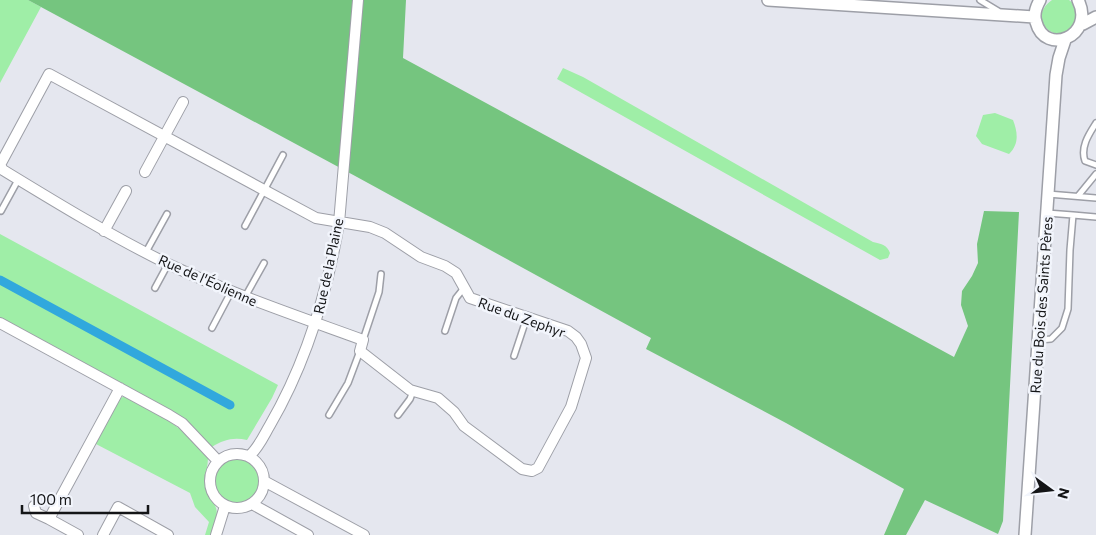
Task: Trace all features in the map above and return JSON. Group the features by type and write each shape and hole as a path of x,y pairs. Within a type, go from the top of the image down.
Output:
{"street":[{"name":"Rue de la Plaine","path":"249,456 257,446 282,403 316,322 333,259 339,223 358,0"},
{"path":"768,0 1034,17"},
{"path":"1040,0 1035,9 1034,17 1040,31 1052,40 1065,40 1079,31 1084,18 1080,3"},
{"path":"1080,3 1096,11"},
{"path":"1082,24 1096,17"},
{"name":"Rue du Bois des Saints Pères","path":"1052,40 1056,75"},
{"name":"Rue du Bois des Saints Pères","path":"1025,535 1056,75 1065,40"},
{"name":"Rue de l'Éolienne","path":"316,322 245,297 168,264 104,231 3,170 0,165 49,74 316,218 339,223"},
{"path":"144,172 183,102"},
{"path":"104,231 126,191"},
{"name":"Rue du Zephyr","path":"339,223 370,227 385,233 422,257 445,266 456,273 470,298 568,331 581,344 586,358 571,407 538,468 532,471 522,469 464,426 454,412 438,398 410,390 360,351"},
{"path":"316,322 363,340 360,351"},
{"path":"0,323 182,423 218,461"},
{"path":"49,519 120,388"},
{"path":"241,454 249,456 261,468 264,481 262,492 252,504 237,509 225,506 211,492 209,484 210,475 218,461 225,456 241,454"},
{"path":"264,481 364,535"},
{"path":"252,504 308,535"},
{"path":"34,506 36,513 78,535"},
{"path":"216,535 225,506"},
{"path":"103,535 118,507 168,535"}],"lane":[{"path":"980,0 1010,16"},
{"path":"1096,123 1086,139 1083,155 1086,161 1096,165"},
{"path":"245,226 283,156"},
{"path":"1078,196 1096,174"},
{"path":"1,211 18,179"},
{"path":"1048,194 1096,198"},
{"path":"1047,213 1096,218"},
{"path":"146,252 167,214"},
{"path":"1039,340 1051,339 1062,328 1068,309 1073,215"},
{"path":"245,297 264,263"},
{"path":"155,288 168,264"},
{"path":"363,340 378,292 381,274"},
{"path":"445,331 456,298 464,288"},
{"path":"212,328 232,291"},
{"path":"514,356 527,318"},
{"path":"329,415 348,383 360,351"},
{"path":"398,415 410,399 413,391"}],"green space":[{"path":"0,0 28,0 41,7 0,83"},
{"path":"28,0 406,0 403,58 954,357 968,326 961,305 962,291 978,263 977,244 984,211 1019,212 1003,521 998,534 925,500 906,535 884,535 904,489 786,423 646,349 651,338"},
{"path":"1052,0 1069,0 1074,4 1078,22 1064,35 1050,31 1041,17 1042,11"},
{"path":"563,68 583,77 873,242 884,245 890,253 888,258 880,260 557,79"},
{"path":"995,113 1013,120 1015,125 1016,142 1009,154 982,144 976,136 983,115"},
{"path":"0,234 278,385 247,440 228,440 212,447 181,416 0,318"},
{"path":"128,397 182,430 208,458 206,486 217,511 211,535 205,535 209,522 195,507 190,493 94,443 118,399"},
{"path":"237,459 249,463 255,469 259,481 255,493 249,499 237,503 225,499 219,493 215,481 219,469 225,463"}],"waterway":[{"path":"0,280 230,405"}]}
